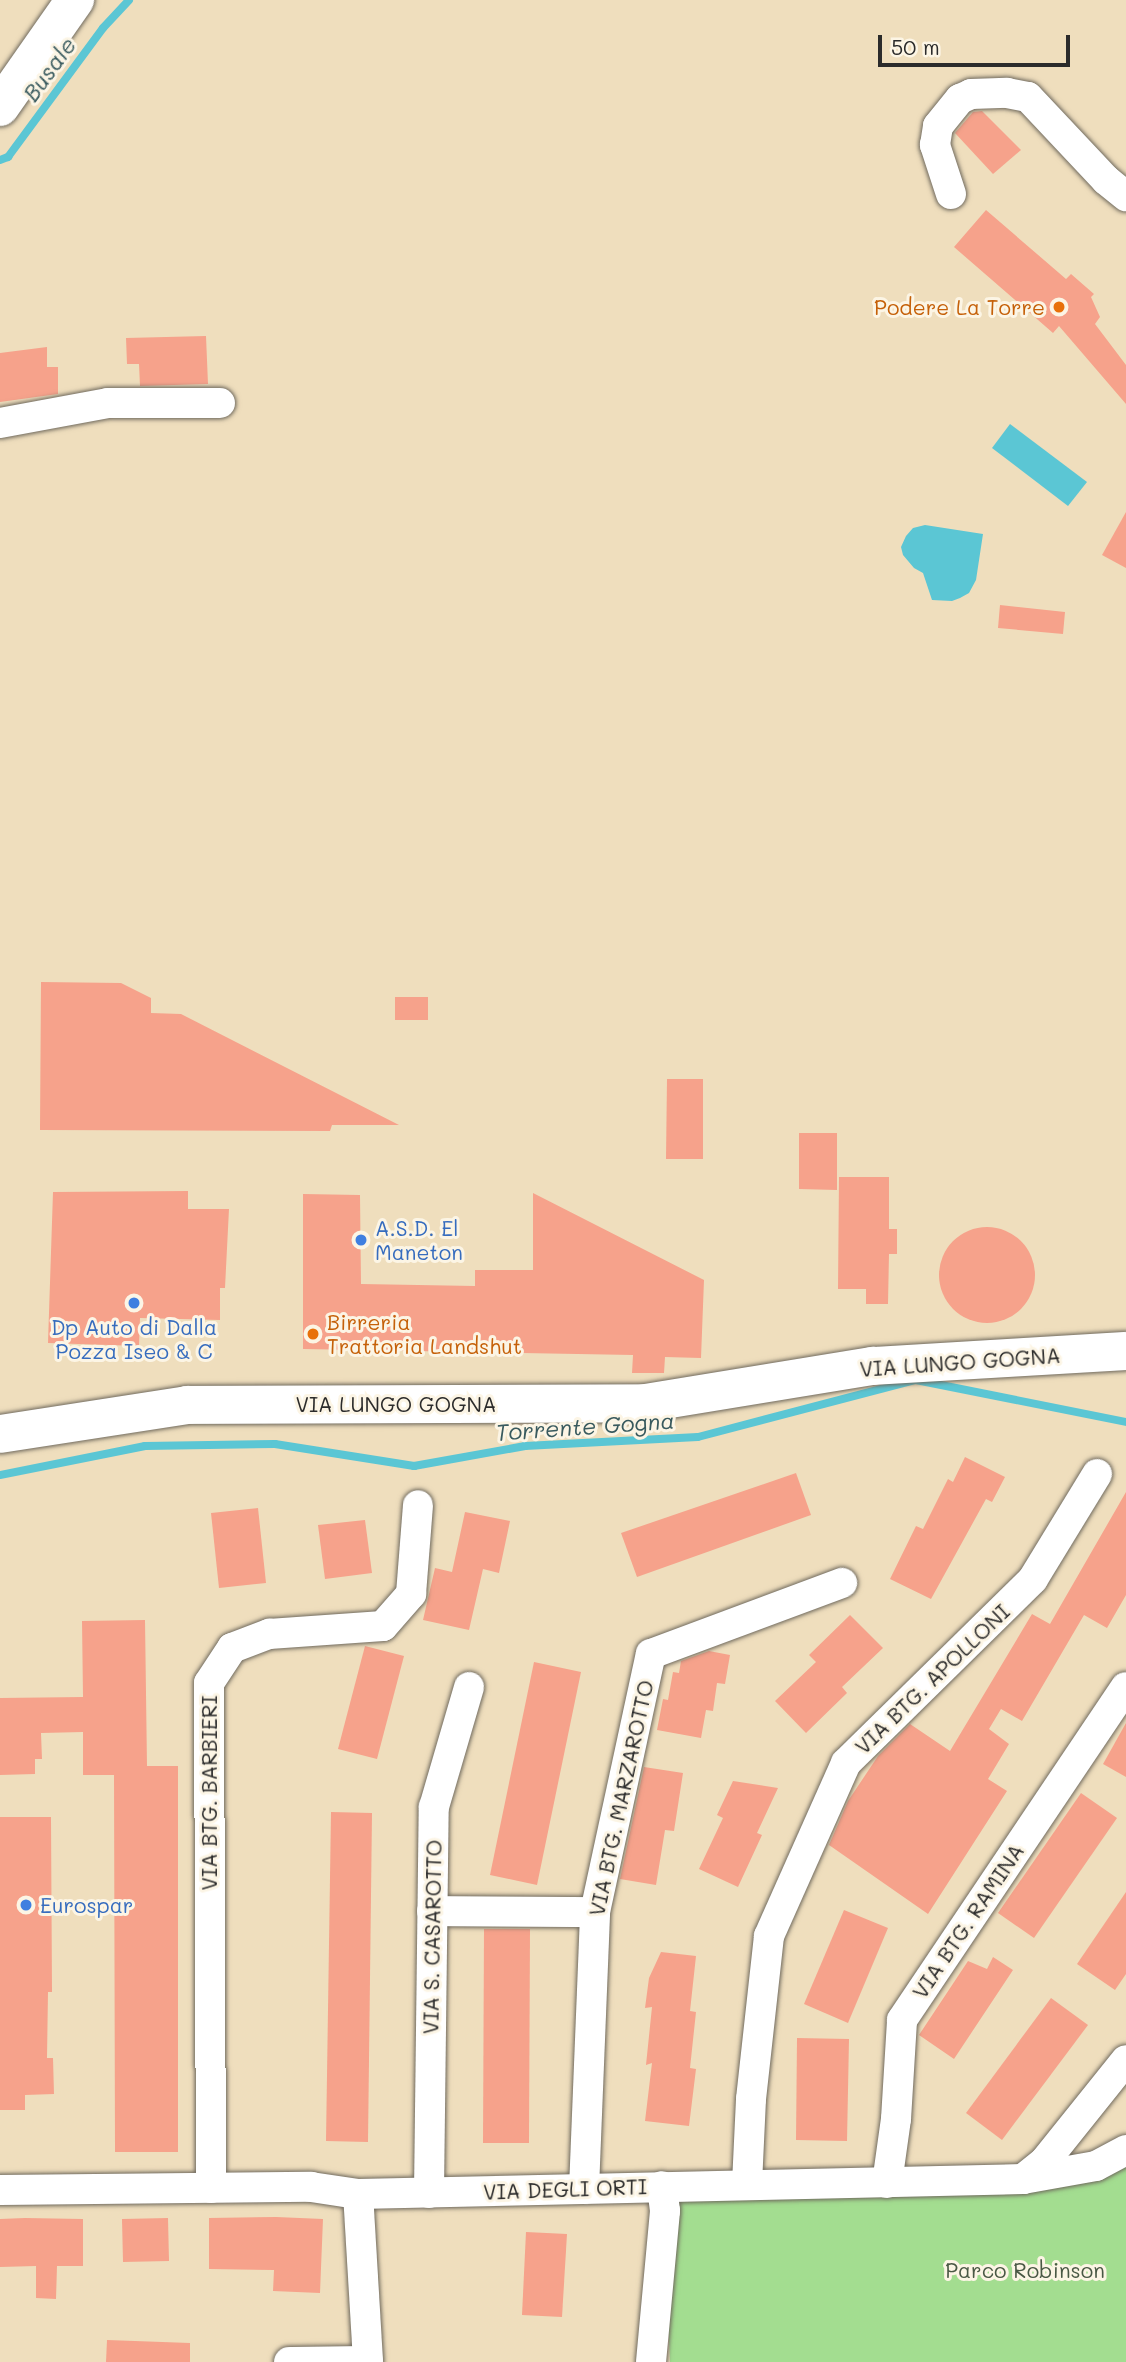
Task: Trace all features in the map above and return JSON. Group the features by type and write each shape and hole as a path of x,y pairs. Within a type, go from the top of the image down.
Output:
{"street":[{"path":"0,107 75,0"},
{"path":"951,194 935,145 938,126 960,99 971,94 1007,93 1028,97 1106,180 1126,196"},
{"path":"0,423 108,403 220,403"},
{"name":"VIA LUNGO GOGNA","path":"0,1434 187,1405 646,1403 873,1366 1126,1351"},
{"name":"VIA BTG. APOLLONI","path":"747,2184 751,2099 769,1936 846,1763 1033,1579 1097,1474"},
{"name":"VIA BTG. BARBIERI","path":"211,2188 209,1683 232,1648 269,1634 383,1626 411,1594 418,1505"},
{"name":"VIA BTG. MARZAROTTO","path":"584,2189 595,1912 650,1654 842,1583"},
{"name":"VIA S. CASAROTTO","path":"429,2193 434,1807 469,1686"},
{"name":"VIA BTG. RAMINA","path":"887,2183 896,2119 902,2020 1126,1687"},
{"path":"432,1911 595,1912"},
{"path":"1023,2179 1045,2161 1126,2060"},
{"name":"VIA DEGLI ORTI","path":"0,2190 311,2187 358,2194 1023,2179 1096,2166 1126,2150"},
{"path":"650,2362 665,2211 662,2186"},
{"path":"289,2362 370,2361 358,2194"}],"green space":[{"name":"Parco Robinson","path":"1126,2150 1126,2362 670,2362 663,2198 1023,2179"}],"water":[{"path":"1010,424 1087,482 1068,506 992,448"},
{"path":"925,525 983,534 976,580 969,593 952,601 932,600 923,573 914,568 903,555 901,547 913,528"}],"building":[{"path":"982,111 1021,150 993,174 955,133 973,112"},
{"name":"Podere La Torre","path":"986,210 1066,279 1071,274 1094,294 1091,297 1100,317 1095,324 1126,365 1126,404 1059,326 1053,333 954,247"},
{"path":"206,336 208,384 140,386 139,364 127,364 126,338"},
{"path":"47,347 47,367 58,367 58,394 0,402 0,353"},
{"path":"1126,512 1126,568 1102,555"},
{"path":"1000,605 1065,612 1063,634 998,628"},
{"path":"41,982 121,983 151,998 151,1013 181,1014 399,1125 332,1125 330,1131 40,1130"},
{"path":"395,997 428,997 428,1020 395,1020"},
{"path":"667,1079 703,1079 703,1159 666,1159"},
{"path":"799,1133 837,1133 837,1190 799,1189"},
{"path":"839,1177 889,1177 889,1229 897,1229 897,1254 889,1254 888,1304 866,1304 866,1289 838,1289"},
{"path":"188,1191 188,1209 229,1209 225,1288 220,1288 220,1320 140,1318 139,1346 48,1343 53,1192"},
{"path":"533,1193 704,1280 701,1358 665,1357 664,1373 632,1373 633,1355 303,1349 303,1194 360,1195 361,1284 475,1286 475,1270 533,1270"},
{"path":"978,1227 996,1227 1014,1235 1027,1248 1035,1266 1032,1294 1014,1315 996,1323 978,1323 960,1315 947,1302 939,1284 939,1266 947,1248 960,1235"},
{"path":"965,1457 1005,1477 992,1502 986,1499 931,1599 890,1579 916,1526 923,1529 948,1479 953,1482"},
{"path":"796,1473 811,1515 637,1577 621,1533"},
{"path":"1126,1492 1126,1595 1107,1628 1084,1615 1022,1721 1001,1709 989,1729 1009,1744 988,1779 1007,1791 928,1914 829,1845 848,1801 878,1756 910,1724 950,1751 1032,1614 1050,1624"},
{"path":"258,1508 266,1583 219,1588 211,1513"},
{"path":"465,1512 510,1521 499,1573 483,1569 469,1630 423,1620 435,1568 452,1572"},
{"path":"365,1520 372,1573 325,1579 318,1525"},
{"path":"850,1615 883,1648 842,1687 847,1693 806,1733 775,1701 816,1662 809,1655"},
{"path":"145,1620 147,1766 178,1766 178,2152 115,2152 114,1775 83,1775 83,1732 41,1733 42,1759 35,1759 35,1774 0,1775 0,1698 83,1697 82,1621"},
{"path":"365,1646 404,1656 377,1759 338,1749"},
{"path":"709,1651 730,1655 725,1684 717,1683 713,1711 706,1710 701,1738 657,1730 663,1699 668,1700 673,1672 679,1673 681,1661"},
{"path":"534,1662 581,1672 537,1885 490,1875"},
{"path":"1126,1723 1126,1777 1103,1764"},
{"path":"644,1767 683,1773 674,1831 665,1830 656,1885 620,1879"},
{"path":"733,1781 778,1788 757,1833 762,1835 738,1887 699,1869 723,1818 717,1815"},
{"path":"1081,1793 1117,1818 1034,1938 998,1913"},
{"path":"331,1812 372,1813 368,2142 326,2141"},
{"name":"Eurospar","path":"0,1817 51,1817 52,1992 48,1992 47,2058 53,2058 54,2094 25,2095 25,2110 0,2110"},
{"path":"1126,1892 1126,1974 1115,1990 1077,1964"},
{"path":"844,1910 888,1928 848,2023 804,2004"},
{"path":"484,1929 530,1929 529,2143 483,2143"},
{"path":"661,1952 696,1956 690,2011 696,2012 690,2068 696,2069 689,2126 645,2121 652,2063 646,2065 652,2007 645,2008 649,1978"},
{"path":"993,1957 1013,1970 954,2059 919,2035 968,1961 987,1969"},
{"path":"1051,1998 1088,2025 1002,2140 966,2113"},
{"path":"797,2038 849,2039 847,2141 796,2140"},
{"path":"168,2218 169,2261 123,2262 122,2219"},
{"path":"209,2218 323,2219 320,2293 273,2291 274,2270 209,2269"},
{"path":"0,2219 83,2219 83,2266 57,2266 56,2299 36,2298 36,2266 0,2267"},
{"path":"526,2232 567,2234 562,2317 522,2315"},
{"path":"107,2340 190,2343 190,2362 106,2362"}],"waterway":[{"name":"Busale","path":"0,160 8,157 103,28 129,0"},
{"name":"Torrente Gogna","path":"0,1475 145,1446 275,1444 414,1466 525,1446 698,1437 916,1380 1126,1422"}],"place":[{"name":"Podere La Torre","path":"1059,307"},
{"name":"A.S.D. El Maneton","path":"361,1240"},
{"name":"Dp Auto di Dalla Pozza Iseo & C","path":"134,1303"},
{"name":"Birreria Trattoria Landshut","path":"313,1334"},
{"name":"Eurospar","path":"26,1905"}]}
